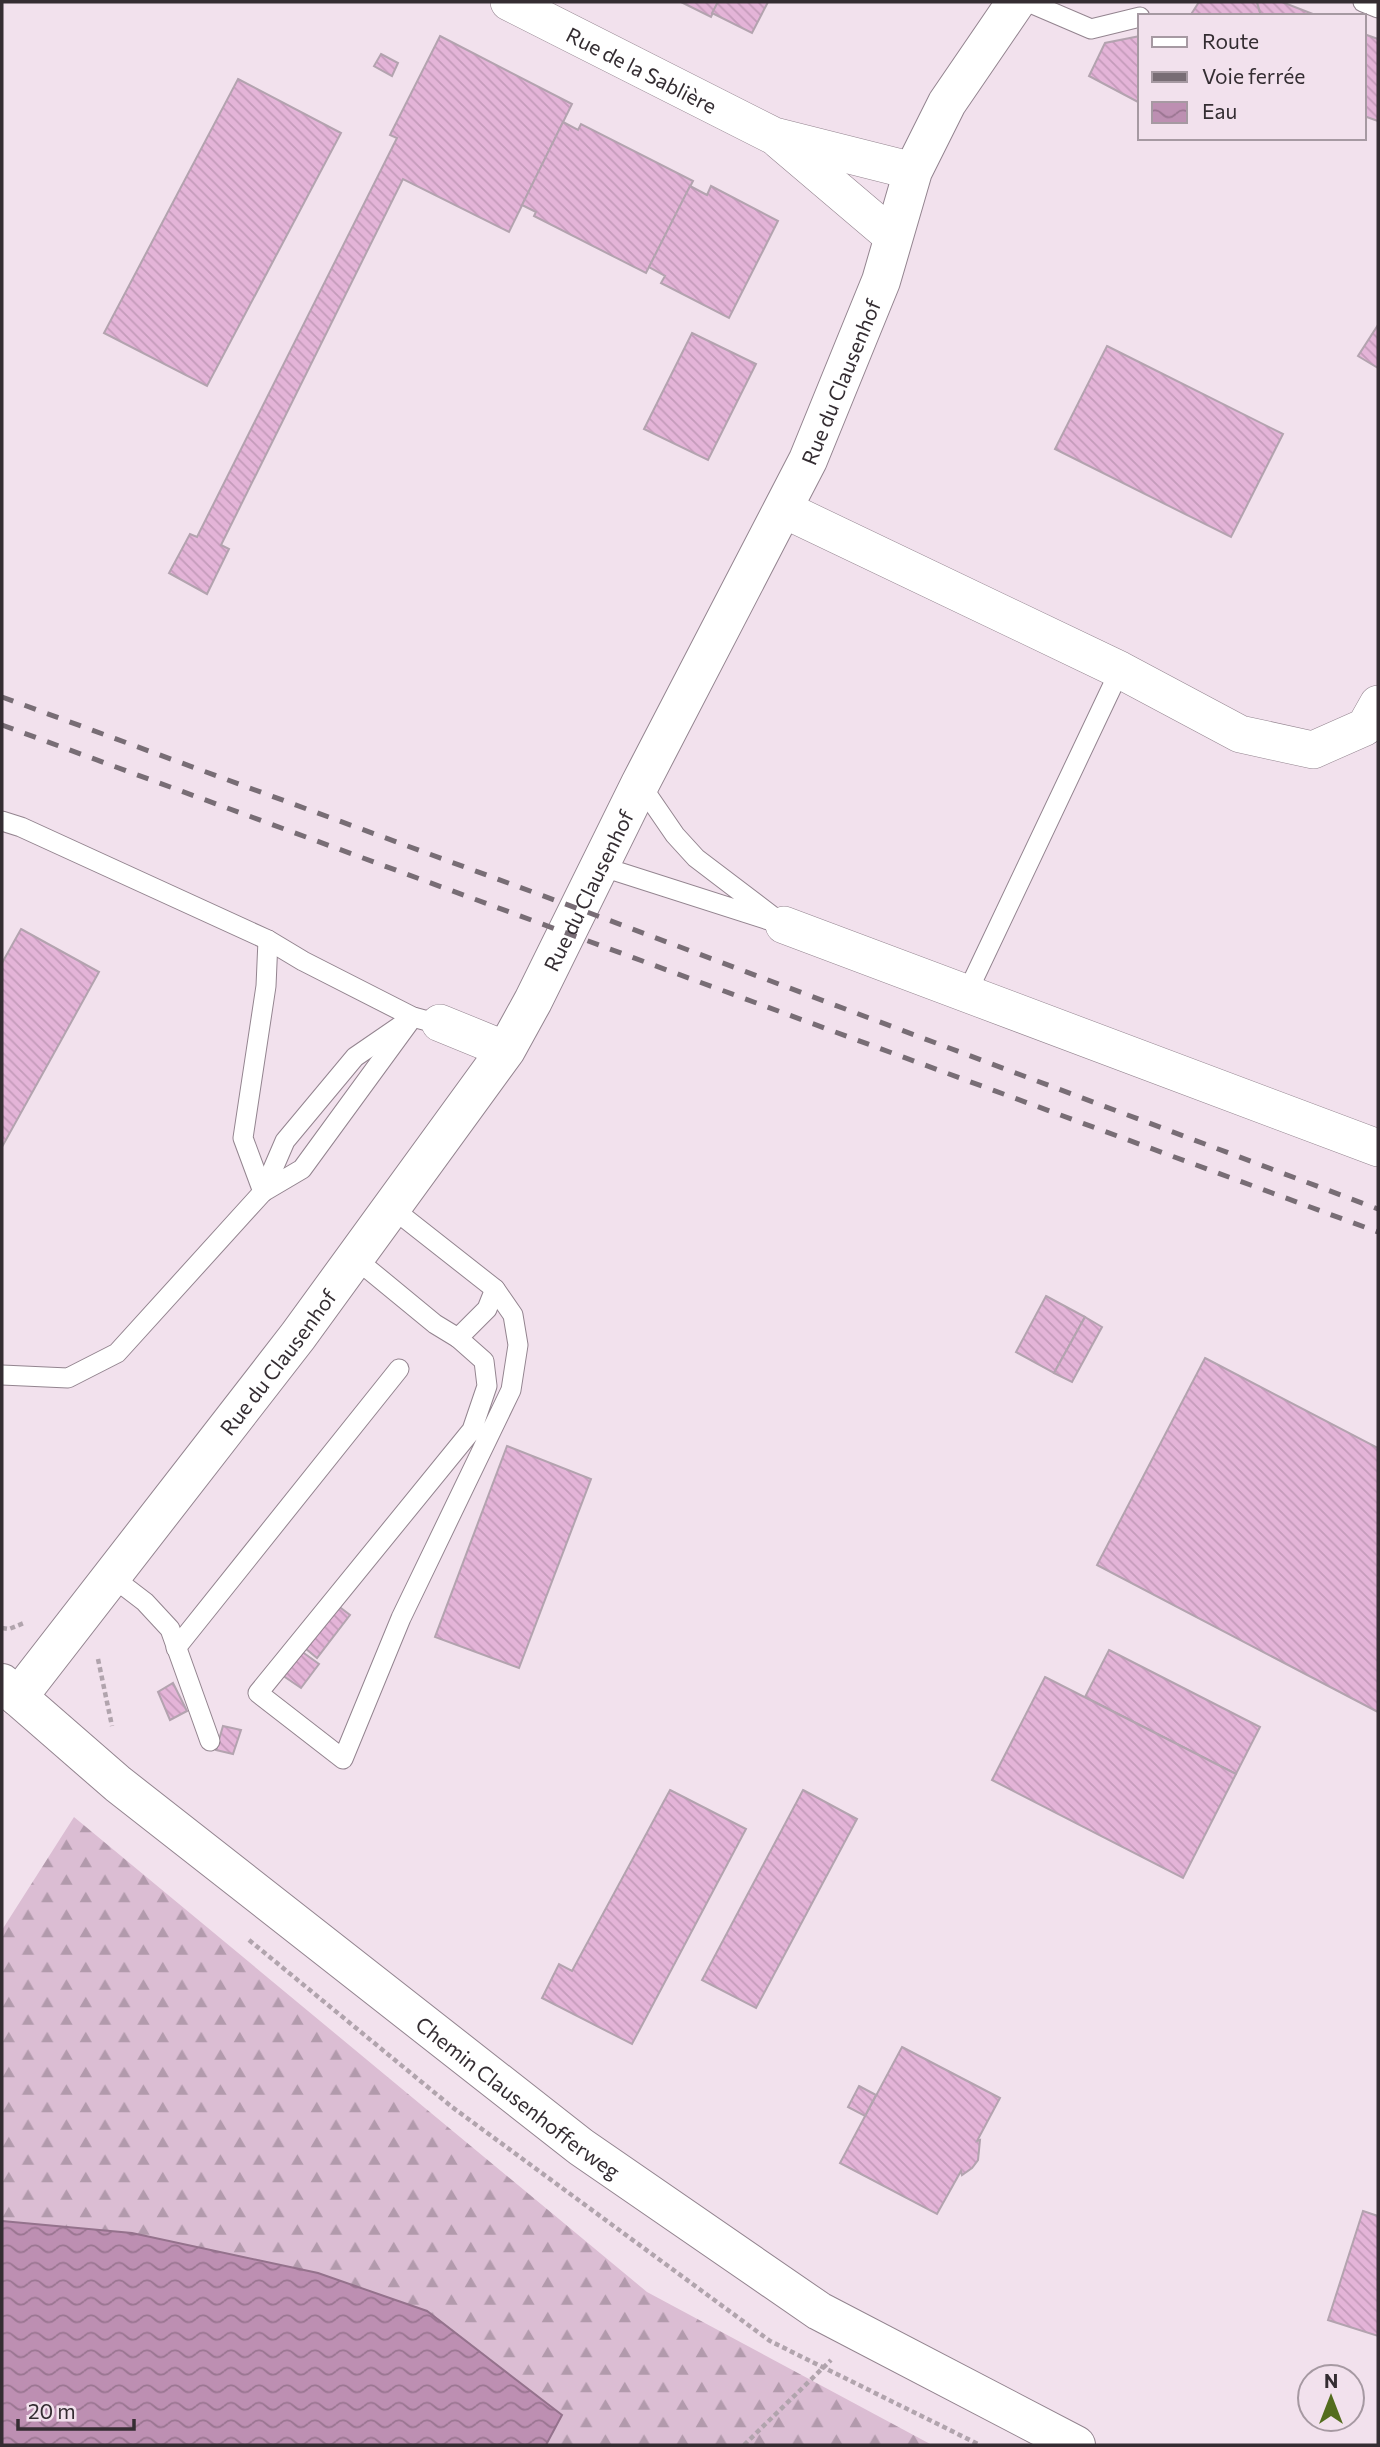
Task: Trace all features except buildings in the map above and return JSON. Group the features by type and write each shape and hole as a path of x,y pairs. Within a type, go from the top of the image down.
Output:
{"street":[{"name":"Rue de la Sablière","path":"509,2 774,136 913,171"},
{"name":"Rue du Clausenhof","path":"10,1690 85,1610 356,1259 506,1050 808,460 881,281 913,171 947,103 1016,2"},
{"name":"Rue de la Sablière","path":"774,136 893,237"},
{"path":"783,509 1120,670 1240,734 1313,750 1365,727 1378,704"},
{"path":"784,925 1378,1148"},
{"path":"427,1020 506,1050"},
{"name":"Chemin Clausenhofferweg","path":"10,1690 129,1793 581,2147 819,2311 1076,2445"}],"lane":[{"path":"1028,2 1091,29 1138,18"},
{"path":"1363,2 1378,8"},
{"path":"966,995 1120,670"},
{"path":"640,784 675,835 696,858 784,925"},
{"path":"2,821 21,827 268,940 303,961 427,1020"},
{"path":"600,866 784,925"},
{"path":"263,1192 243,1138 266,986 268,940"},
{"path":"2,1375 68,1378 117,1353 263,1192 302,1169 427,1020"},
{"path":"263,1192 285,1141 355,1056 427,1020"},
{"path":"356,1259 484,1361 487,1385 472,1430 258,1693 343,1759 401,1618 511,1390 518,1345 513,1315 495,1289 392,1208"},
{"path":"457,1338 487,1309 495,1289"},
{"path":"176,1648 400,1369"},
{"path":"111,1576 145,1602 170,1629 210,1741"}],"path":[{"path":"85,1610 111,1725 118,1734"},
{"path":"744,2445 825,2368 857,2330"}],"green space":[{"path":"74,1817 647,2292 932,2445 546,2445 562,2415 132,2233 2,2221 2,1930"}],"water":[{"path":"2,2221 132,2233 318,2273 427,2311 562,2415 546,2445 2,2445"}],"railway":[{"path":"2,697 579,909 1378,1209"},
{"path":"2,725 1378,1232"}]}
